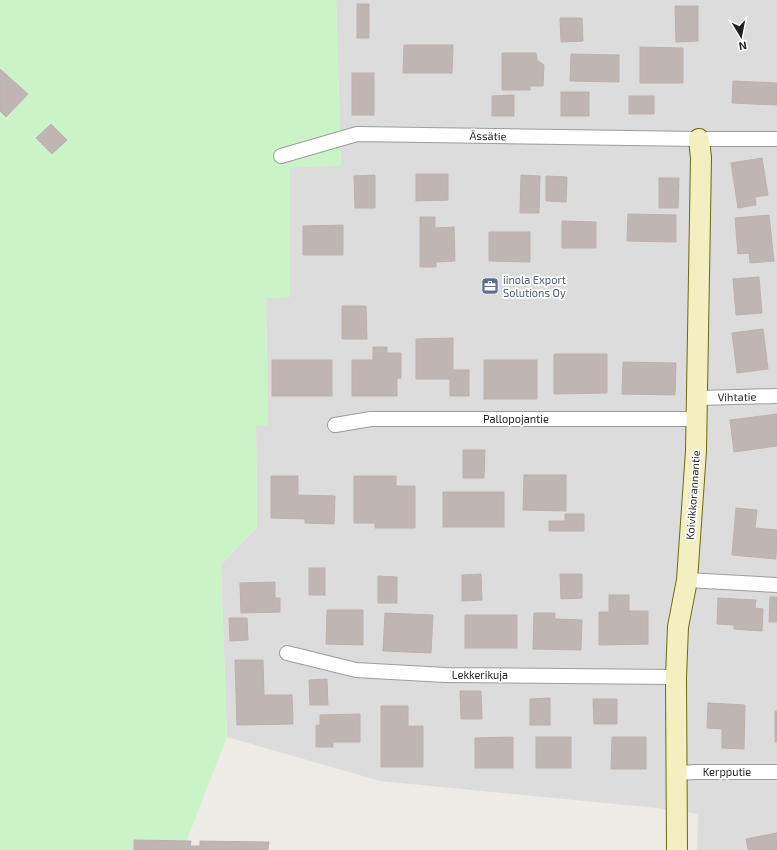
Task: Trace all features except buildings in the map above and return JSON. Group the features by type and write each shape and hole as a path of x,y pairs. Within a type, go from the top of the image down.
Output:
{"street":[{"name":"Ässätie","path":"281,156 357,134 699,139"},
{"path":"699,139 777,139"},
{"name":"Koivikkorannantie","path":"677,850 676,677 678,627 687,580 696,451 698,398 701,158 699,139"},
{"name":"Vihtatie","path":"698,398 777,396"},
{"name":"Pallopojantie","path":"335,425 371,419 697,419"},
{"path":"687,580 777,585"},
{"name":"Lekkerikuja","path":"287,653 356,670 445,675 676,677"},
{"name":"Kerpputie","path":"677,773 777,772"}],"shaded area":[{"path":"336,0 777,0 777,850 697,850 698,814 657,808 380,781 227,737 221,565 257,527 256,425 268,425 266,298 290,297 290,167 341,165"}],"green space":[{"path":"0,0 336,0 341,165 290,168 290,297 266,298 268,425 256,426 257,527 221,565 227,737 183,850 0,850"}],"place":[{"name":"iinola Export Solutions Oy","path":"490,286"}]}
